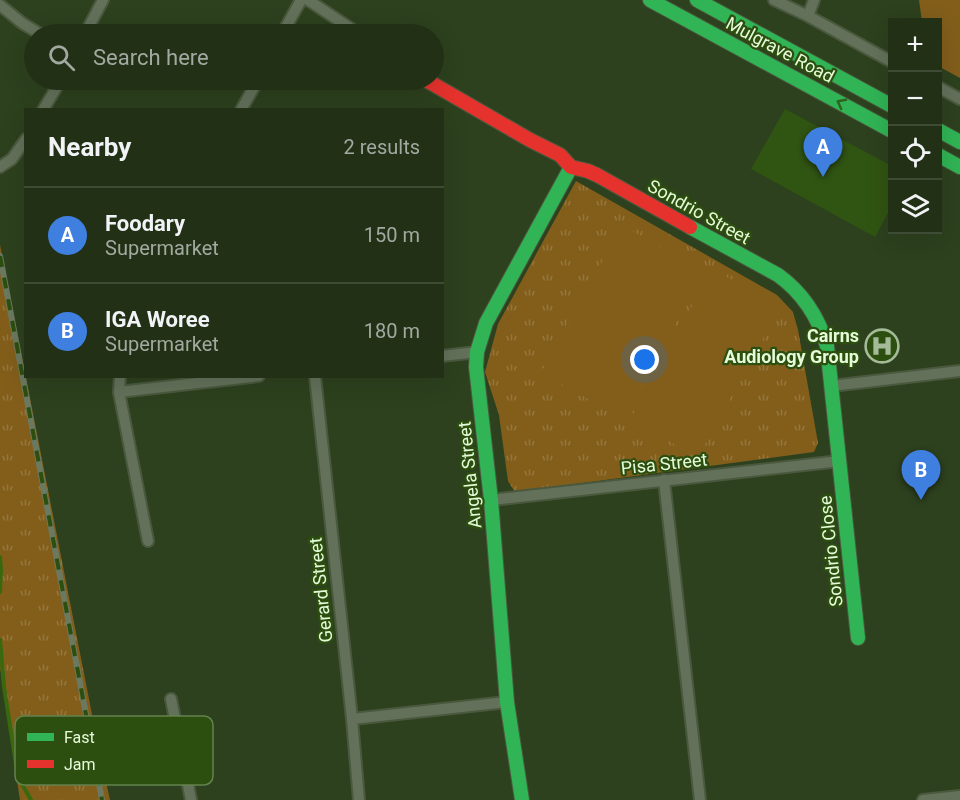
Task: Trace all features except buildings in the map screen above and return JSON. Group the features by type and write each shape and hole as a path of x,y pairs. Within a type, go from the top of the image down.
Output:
{"street":[{"path":"90,24 103,0"},
{"path":"288,24 301,0"},
{"path":"308,0 344,24"},
{"name":"Mulgrave Road","path":"650,0 888,129"},
{"name":"Mulgrave Road","path":"697,0 888,104"},
{"path":"774,0 798,5 808,16 888,60"},
{"path":"808,16 814,0"},
{"path":"0,5 24,24"},
{"path":"942,89 960,99"},
{"path":"44,108 55,90"},
{"path":"242,108 252,90"},
{"name":"Sondrio Street","path":"443,90 560,155 571,167 597,175 778,275 791,285 807,302 819,322 827,346 840,461"},
{"path":"942,132 960,142"},
{"path":"0,167 12,159 24,142"},
{"path":"942,157 960,167"},
{"name":"Angela Street","path":"522,800 507,702 491,500 476,367 477,352 486,323 571,167"},
{"path":"444,356 477,352"},
{"path":"831,386 960,371"},
{"path":"120,378 119,393 148,541"},
{"path":"119,393 243,378"},
{"name":"Gerard Street","path":"315,378 359,800"},
{"name":"Pisa Street","path":"491,500 840,461"},
{"name":"Sondrio Close","path":"840,461 858,638"},
{"path":"664,480 700,800"},
{"path":"171,699 174,716"},
{"path":"352,719 507,702"},
{"path":"188,785 191,800"},
{"path":"923,800 960,796"}],"shaded area":[{"path":"785,109 888,164 888,213 875,237 751,169"}],"green space":[{"path":"919,0 960,0 960,78 942,68 942,18 921,18"},
{"path":"576,181 777,295 793,312 818,443 814,452 515,492 508,481 499,415 485,372 498,324"},
{"path":"622,225 704,272 623,418 541,373"},
{"path":"0,245 24,367 24,378 26,378 92,716 15,716 15,767 0,667"},
{"path":"712,269 781,306 698,457 630,420"},
{"path":"18,785 107,785 110,800 20,800"}],"waterway":[{"path":"0,557 0,592"},
{"path":"0,640 4,687 15,758"},
{"path":"23,785 31,800"}],"railway":[{"path":"0,256 86,716"},
{"path":"99,785 102,800"}],"traffic: fast":[{"path":"650,0 888,129"},
{"path":"697,0 888,104"},
{"path":"942,132 960,142"},
{"path":"942,157 960,167"},
{"path":"522,800 507,702 491,500 476,367 477,352 486,323 571,167"},
{"path":"690,227 787,282 802,297 823,335 827,346 858,638"}],"traffic: jam":[{"path":"443,90 560,155 571,167 597,175 690,227"}],"place":[{"name":"Foodary","path":"823,177"},
{"name":"Cairns Audiology Group","path":"882,346"},
{"name":"IGA Woree","path":"921,500"}]}
